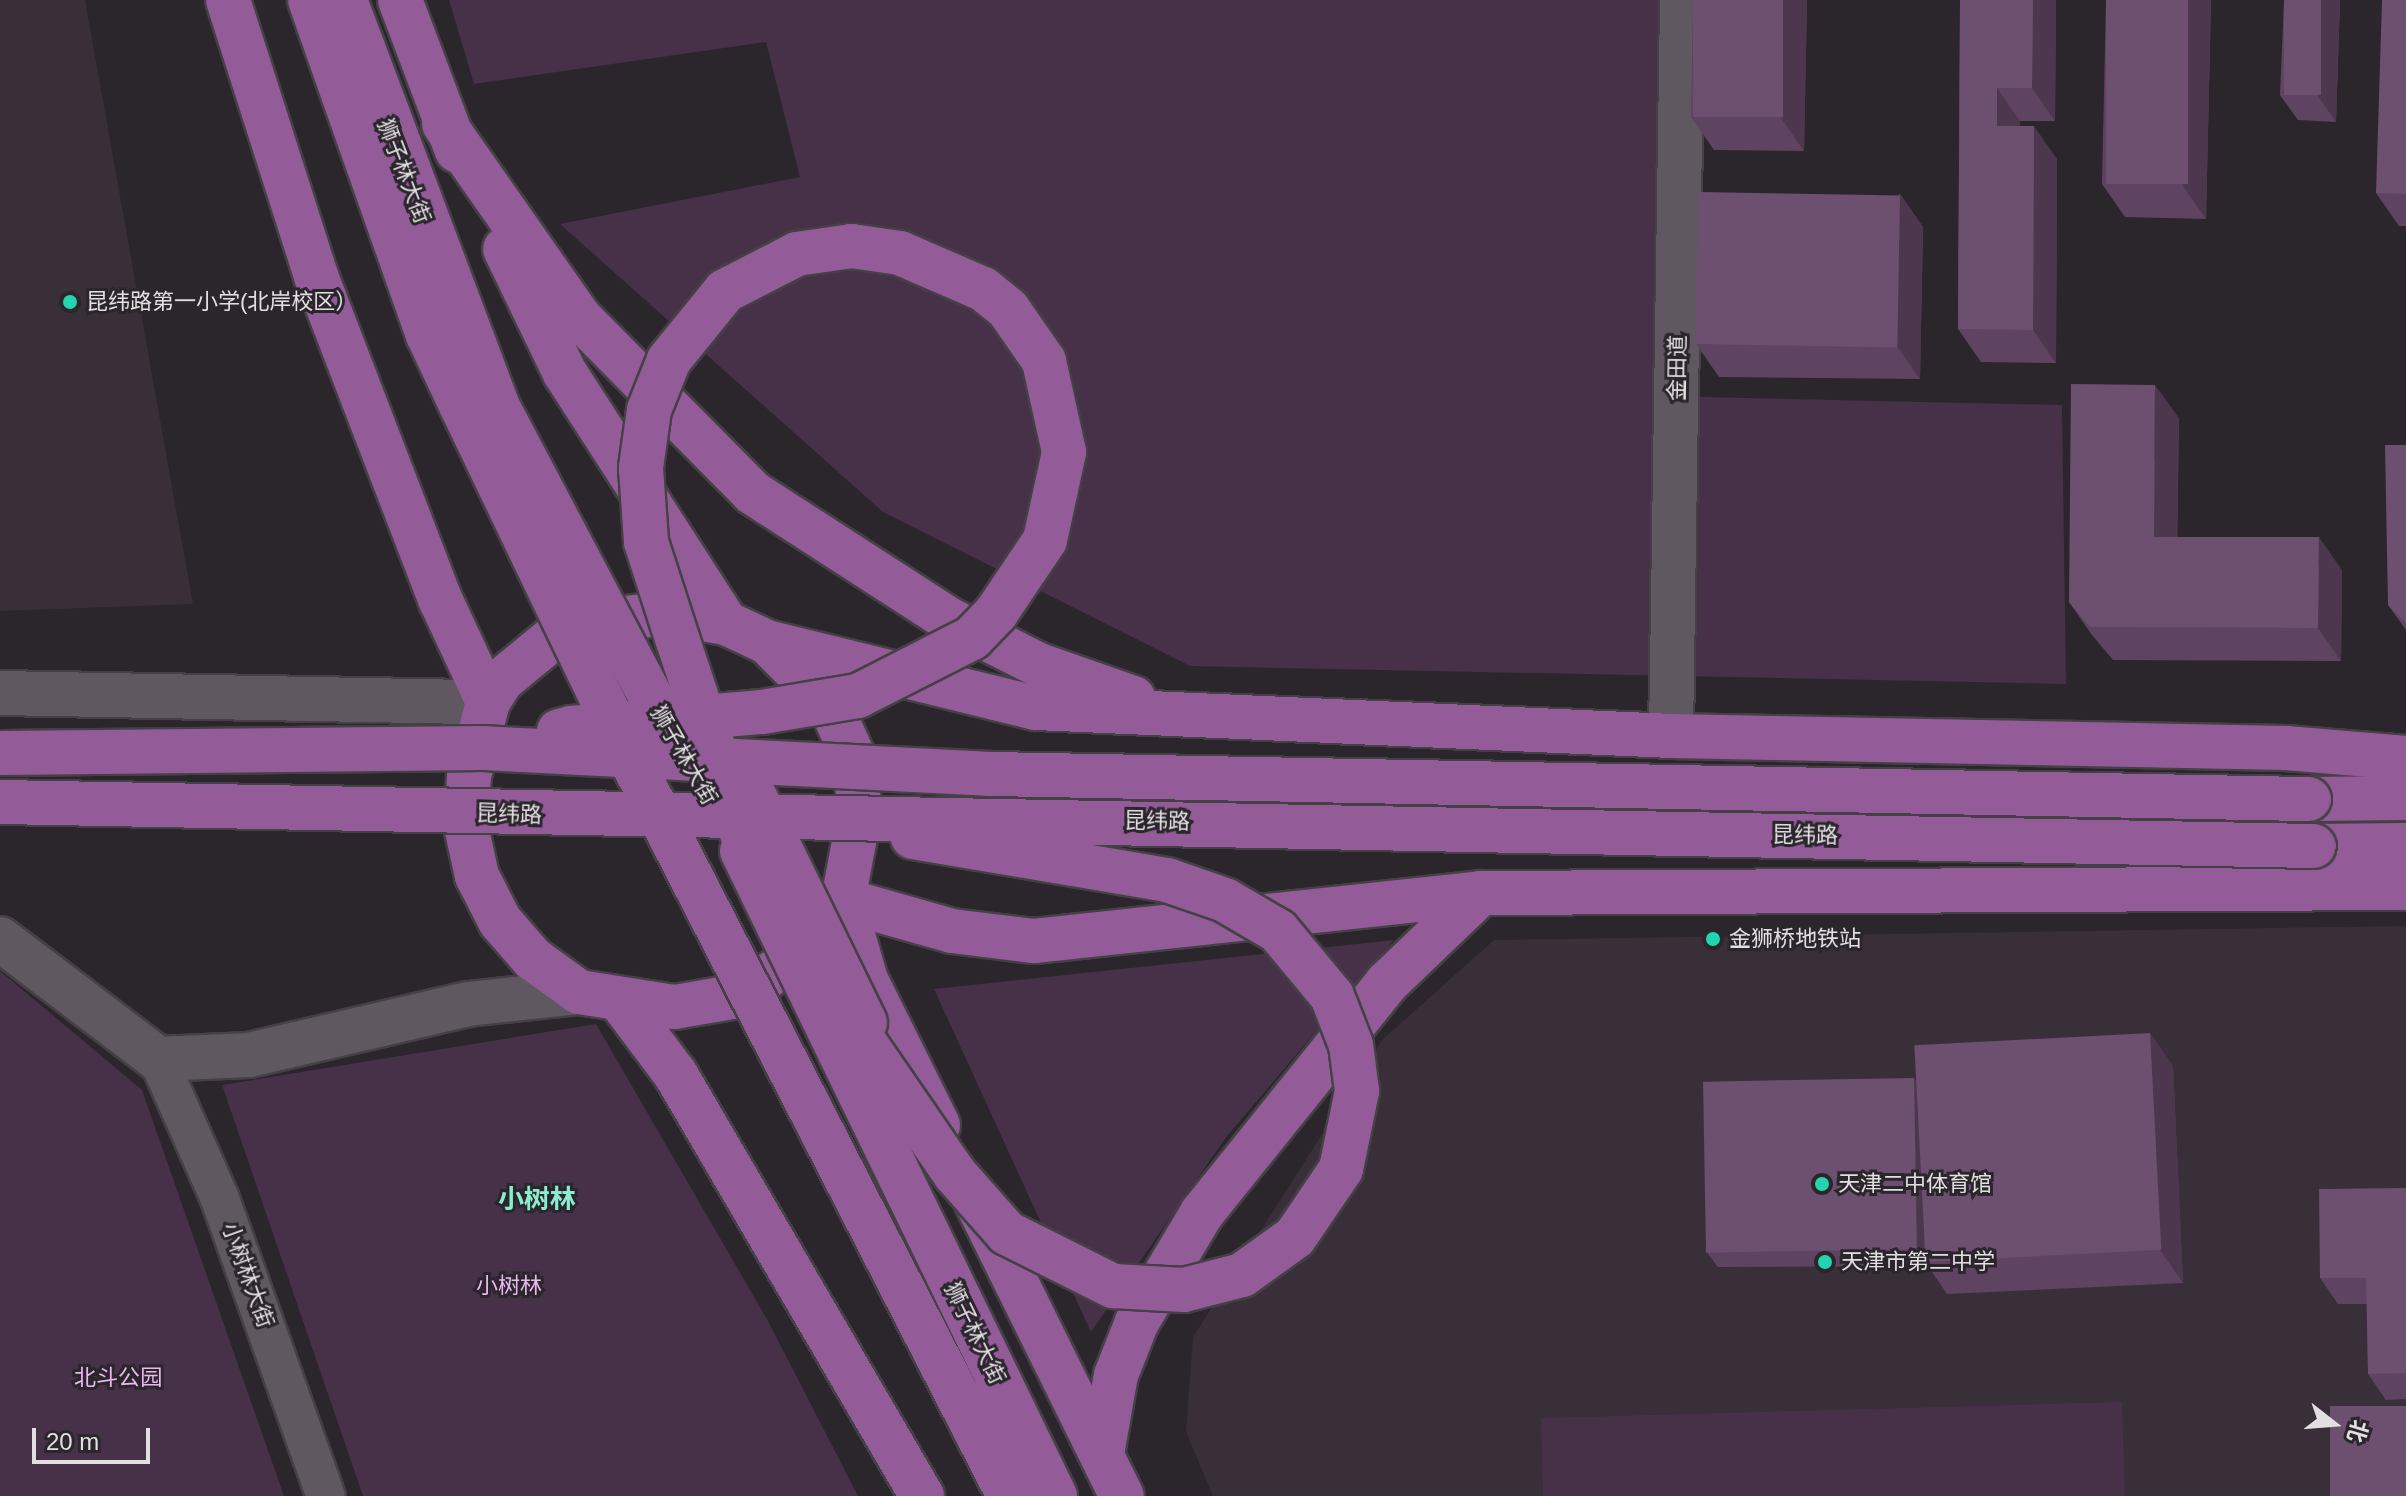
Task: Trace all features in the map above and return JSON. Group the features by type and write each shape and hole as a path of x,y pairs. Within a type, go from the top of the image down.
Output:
{"main road":[{"path":"228,0 316,276 441,601 488,702"},
{"name":"狮子林大街","path":"310,0 428,335 626,750 1009,1496"},
{"name":"狮子林大街","path":"345,0 498,407 679,750 756,875 1055,1496"},
{"path":"400,0 444,124 565,373 726,623"},
{"name":"金田道","path":"1671,736 1682,0"},
{"path":"444,124 579,317 753,493 950,620 1039,665 1177,713"},
{"path":"483,748 571,728 858,696 972,638 1045,540 1064,452 1044,361 1008,309 946,267 852,246 797,254 725,291 669,360 649,410 641,468 646,542 678,641 756,875"},
{"path":"579,992 533,959 500,921 477,876 466,826 469,776 488,702 502,680 553,638 668,613 726,623 767,642 1036,708 1671,736 2286,748 2406,758"},
{"path":"678,641 887,1068"},
{"path":"0,939 158,1059 249,1055 468,1004 579,992 622,1003 674,1007 738,996 808,949 843,900 860,811 854,758 830,705 767,642"},
{"path":"0,693 488,702"},
{"name":"昆纬路","path":"0,753 483,748 991,774 2309,799 2406,798"},
{"name":"昆纬路","path":"0,802 821,819 1010,817 2314,846 2406,845"},
{"path":"782,930 887,1068 955,1174 1007,1233 1081,1274 1144,1293 1242,1275 1295,1237 1341,1169 1357,1091 1346,1033 1309,962 1278,931 1225,900 1167,880 821,819"},
{"path":"843,900 952,931 1034,941 1481,893 2406,888"},
{"path":"1102,1454 1116,1375 1137,1322 1202,1213 1387,983 1481,893"},
{"path":"843,900 866,980 1122,1496"},
{"path":"622,1003 676,1075 922,1496"}],"street":[{"name":"小树林大街","path":"158,1059 220,1199 326,1496"}],"shaded area":[{"name":"昆纬路第一小学(北岸校区）","path":"0,0 85,0 193,604 0,611"},
{"name":"天津市第二中学","path":"2406,926 2406,1496 1213,1496 1186,1432 1193,1337 1382,1040 1494,940"}],"green space":[{"path":"449,0 1659,0 1654,396 2062,405 2066,684 1190,666 883,512 560,224 800,177 766,42 474,84"},
{"path":"1394,940 1227,1136 1091,1332 934,989"},
{"name":"北斗公园","path":"0,971 142,1090 284,1496 0,1496"},
{"name":"小树林","path":"596,1024 768,1321 858,1496 363,1496 222,1085"},
{"path":"2122,1402 2125,1496 1543,1496 1541,1418"}],"building":[{"path":"1693,0 1783,0 1783,117 1693,117"},
{"path":"1960,0 2033,0 2032,88 1997,88 1997,126 2034,126 2033,330 1958,329"},
{"path":"2106,0 2188,0 2188,184 2106,184"},
{"path":"2284,0 2321,0 2321,95 2284,95"},
{"path":"2382,0 2406,0 2406,194 2376,193"},
{"path":"1698,192 1900,196 1897,348 1695,344"},
{"path":"2071,384 2155,385 2154,537 2319,537 2318,628 2090,627 2069,602"},
{"path":"2385,445 2406,445 2406,623 2388,605"},
{"path":"2150,1033 2161,1250 1926,1262 1914,1045"},
{"name":"天津二中体育馆","path":"1914,1078 1917,1249 1706,1253 1703,1082"},
{"path":"2406,1188 2406,1373 2368,1374 2366,1278 2320,1278 2319,1189"},
{"path":"2330,1406 2406,1406 2406,1496 2330,1496"}],"place":[{"name":"昆纬路第一小学(北岸校区）","path":"70,302"},
{"name":"金狮桥地铁站","path":"1713,939"},
{"name":"天津二中体育馆","path":"1822,1184"},
{"name":"天津市第二中学","path":"1825,1262"}],"district":[{"name":"小树林","path":"537,1200"}]}
